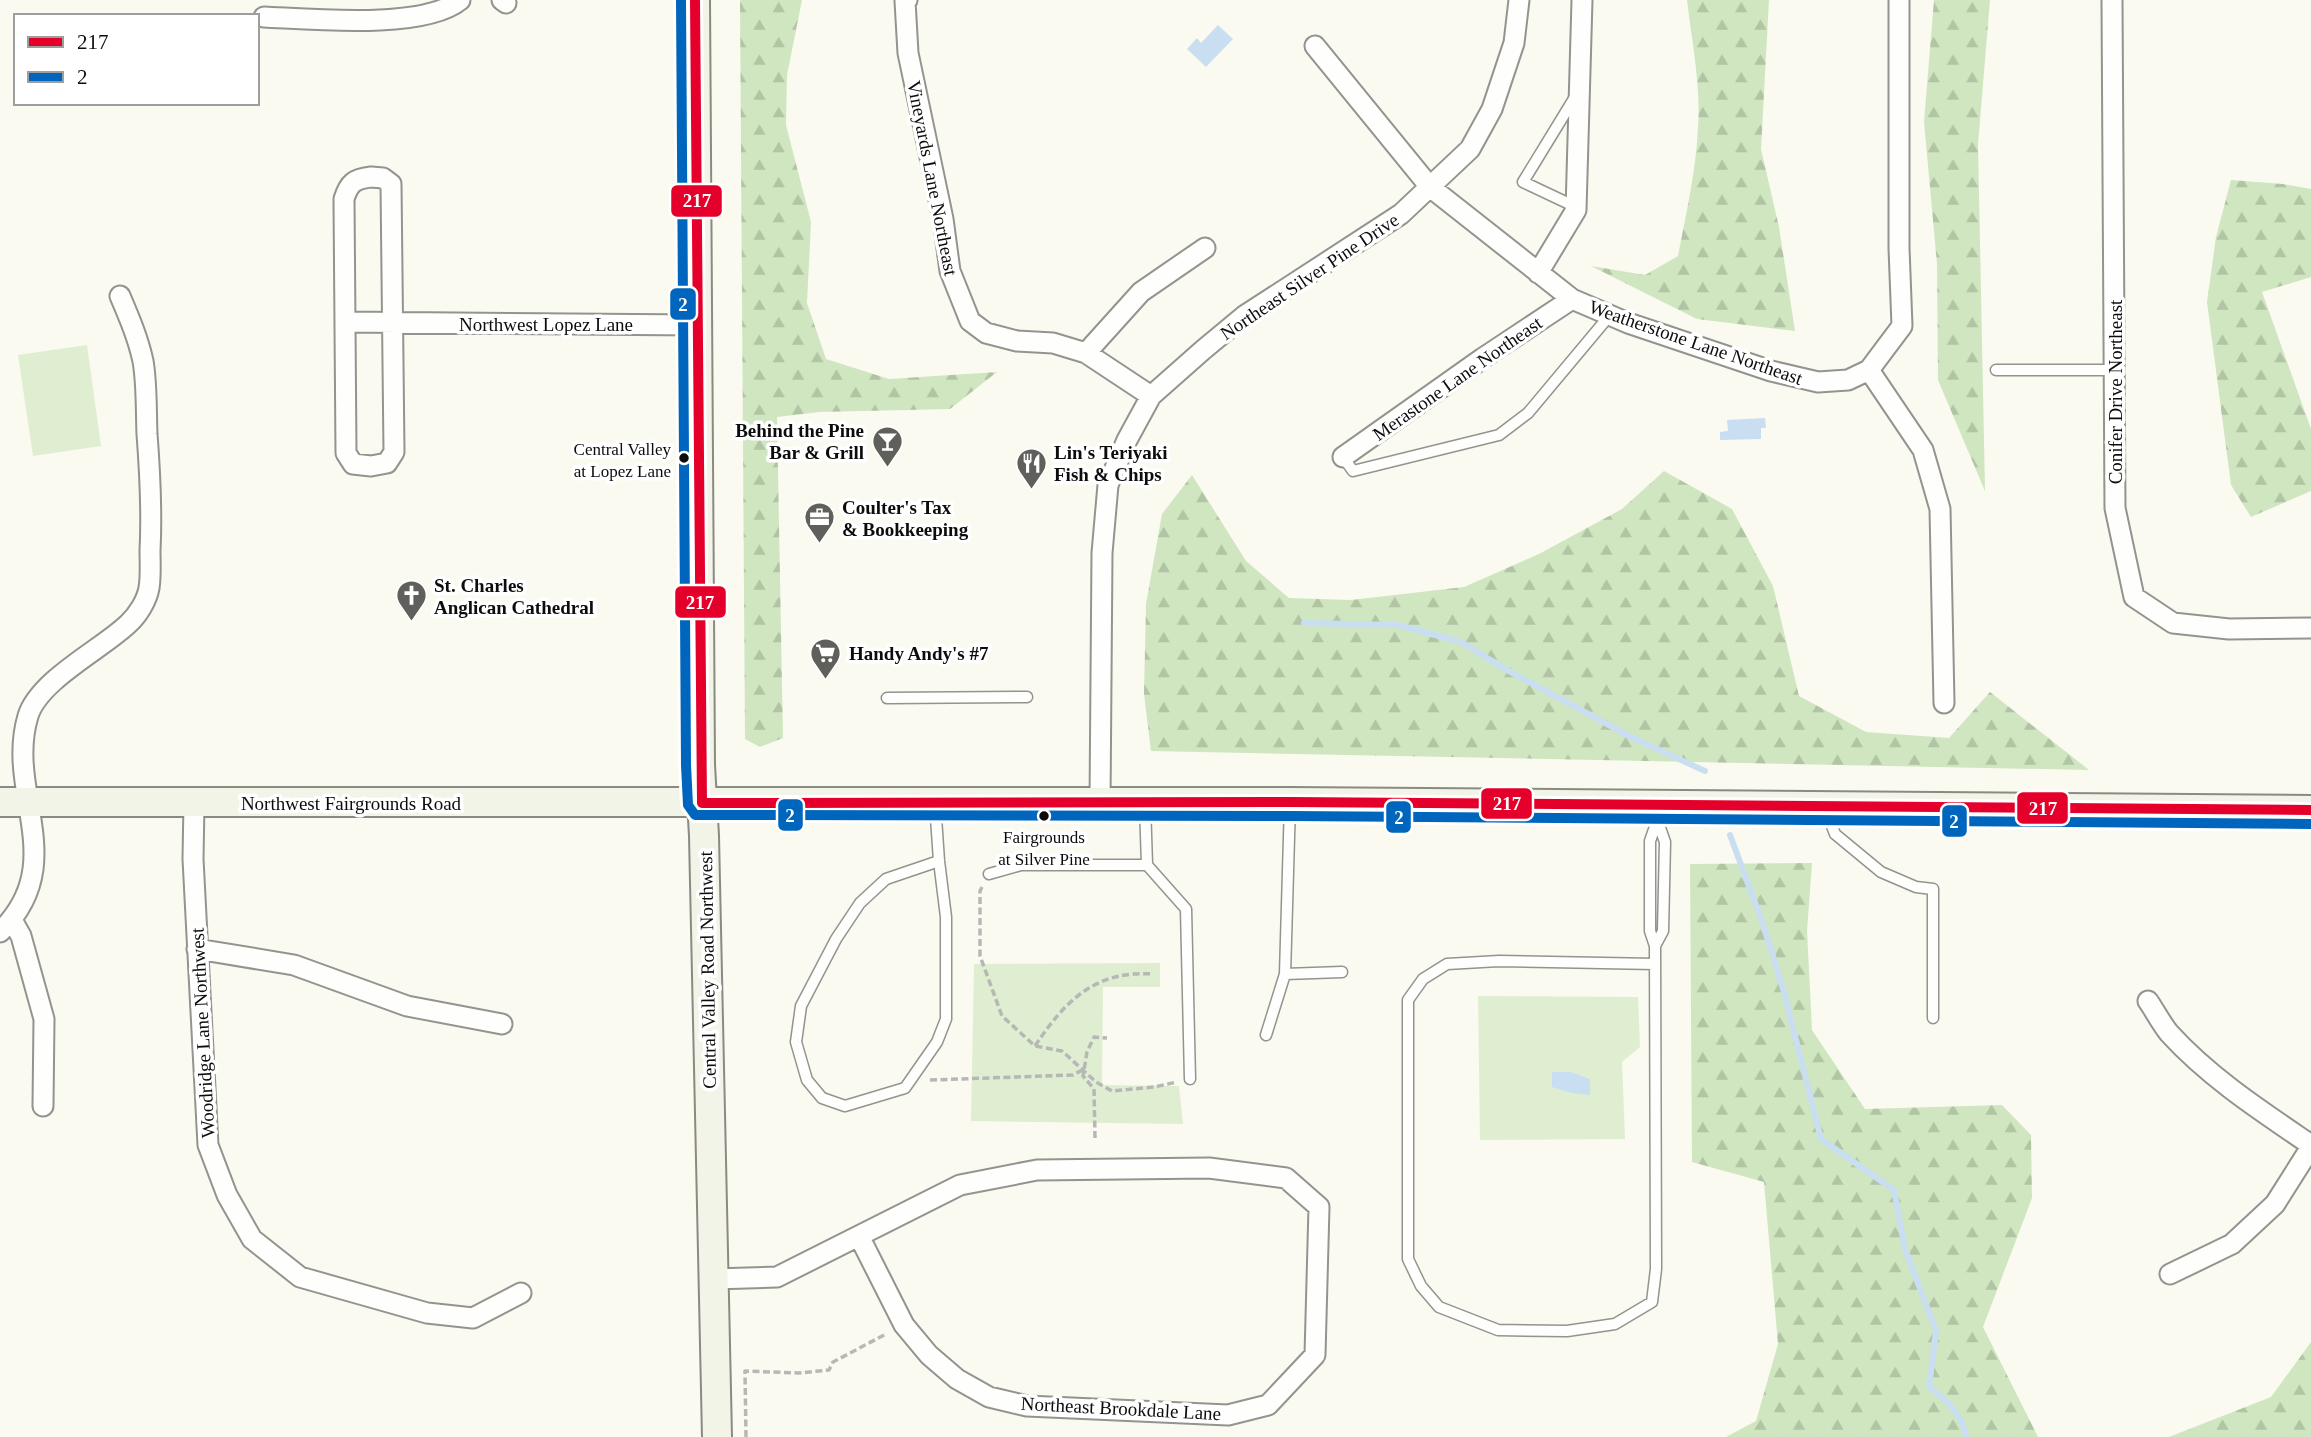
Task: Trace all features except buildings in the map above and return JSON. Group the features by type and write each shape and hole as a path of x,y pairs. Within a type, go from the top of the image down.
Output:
{"main road":[{"name":"Central Valley Road Northwest","path":"695,0 699,765 717,1437"},
{"name":"Northwest Fairgrounds Road","path":"0,802 1290,802 1660,814 1824,806 2311,810"}],"street":[{"path":"264,17 380,20 430,14 460,0"},
{"name":"Vineyards Lane Northeast","path":"906,0 908,53 943,219 950,271 970,321 986,333 1017,341 1054,343 1086,353 1151,396"},
{"name":"Northeast Silver Pine Drive","path":"1100,803 1102,553 1108,485 1127,440 1151,396 1244,316 1401,214 1470,149 1492,109 1514,43 1519,0"},
{"path":"1538,273 1576,207 1582,0"},
{"path":"1899,0 1899,248 1902,326 1870,370 1923,450 1940,509 1944,704"},
{"name":"Conifer Drive Northeast","path":"2112,0 2115,508 2134,597 2173,623 2229,629 2311,628"},
{"name":"Weatherstone Lane Northeast","path":"1315,46 1430,187 1572,299 1610,315 1771,371 1818,382 1848,380 1870,370"},
{"path":"383,178 391,184 394,323 394,452 387,463 371,466 353,464 346,453 345,322 344,199 348,186 356,179 383,178"},
{"path":"1086,353 1141,292 1205,248"},
{"path":"43,1106 44,1019 21,936 6,926 32,881 35,845 22,754 28,714 42,694 60,676 130,623 144,603 149,589 152,511 143,362 135,330 120,296"},
{"name":"Merastone Lane Northeast","path":"1343,457 1572,299"},
{"name":"Northwest Lopez Lane","path":"345,322 698,325"},
{"name":"Woodridge Lane Northwest","path":"194,803 193,859 208,1145 222,1185 252,1239 300,1278 427,1313 473,1318 521,1293"},
{"path":"197,949 294,965 407,1006 502,1024"},
{"path":"2148,1001 2168,1031 2206,1068 2242,1098 2311,1146 2275,1205 2232,1244 2170,1274"},
{"name":"Northeast Brookdale Lane","path":"713,1279 776,1278 859,1236 960,1185 1037,1170 1209,1168 1286,1178 1319,1207 1315,1355 1268,1405 1228,1415 1027,1406 989,1397 957,1379 929,1355 904,1325 859,1236"}],"lane":[{"path":"1576,207 1523,182 1579,91"},
{"path":"1343,457 1353,471 1499,435 1528,413 1610,315"},
{"path":"1996,370 2116,370"},
{"path":"887,698 1027,697"},
{"path":"1266,1035 1284,974 1290,802"},
{"path":"935,803 946,917 946,1019 937,1042 905,1088 845,1106 822,1098 807,1080 796,1042 801,1006 836,939 860,903 886,879 939,860"},
{"path":"1144,803 1147,865 1186,909 1189,1079"},
{"path":"1824,806 1835,834 1881,872 1916,887 1933,889 1933,1018"},
{"path":"1655,964 1499,961 1447,964 1423,979 1408,1000 1408,1259 1421,1286 1439,1307 1498,1330 1567,1331 1615,1324 1652,1302 1656,1269 1656,946 1650,931 1650,842 1660,814"},
{"path":"989,874 1021,865 1147,865"},
{"path":"1284,974 1342,972"}],"path":[{"path":"989,874 980,891 980,956 1002,1016 1035,1046 1062,1051 1096,1082 1112,1091 1154,1087 1189,1079"},
{"path":"1035,1046 1050,1024 1076,996 1109,978 1131,972 1153,974"},
{"path":"1095,1138 1094,1089 1083,1076 1087,1052 1094,1037 1107,1038"},
{"path":"909,1081 1073,1075 1084,1069"},
{"path":"746,1437 746,1371 799,1373 829,1370 833,1362 904,1325"}],"green space":[{"path":"740,0 802,0 787,75 786,125 811,222 807,303 826,359 889,379 997,372 950,409 819,412 777,417 783,738 760,747 745,739"},
{"path":"1687,0 1769,0 1761,149 1779,227 1795,331 1697,319 1591,266 1645,275 1678,256 1693,176 1699,112 1696,64"},
{"path":"1934,0 1990,0 1978,144 1985,491 1938,380 1937,264 1924,122"},
{"path":"2231,180 2311,189 2311,277 2262,292 2311,429 2311,491 2251,517 2231,485 2207,302 2216,237"},
{"path":"87,345 101,446 33,456 18,355"},
{"path":"1664,471 1732,509 1773,586 1799,696 1866,732 1949,738 1990,692 2089,770 1151,751 1144,694 1146,604 1162,514 1192,475 1246,561 1289,598 1351,600 1464,587 1539,554 1622,509"},
{"path":"1812,863 1807,931 1812,1030 1865,1109 2002,1105 2031,1135 2032,1198 1983,1327 2038,1437 1726,1437 1756,1421 1778,1344 1764,1182 1692,1162 1690,864"},
{"path":"1160,963 1160,987 1103,987 1102,1085 1179,1086 1183,1124 971,1121 974,964"},
{"path":"1478,996 1638,997 1640,1047 1622,1062 1625,1139 1480,1140"},
{"path":"2311,1342 2311,1437 2169,1437 2271,1397"}],"water":[{"path":"1218,25 1233,39 1206,67 1187,49 1197,38 1201,43"},
{"path":"1765,418 1766,428 1761,428 1761,439 1720,440 1720,432 1728,431 1727,420"},
{"path":"1552,1072 1571,1072 1590,1079 1590,1095 1552,1087"}],"waterway":[{"path":"1304,623 1398,625 1461,642 1631,737 1705,771"},
{"path":"1730,835 1763,924 1784,992 1821,1139 1894,1190 1905,1249 1936,1331 1929,1387 1953,1408 1966,1437"}],"transit line":[{"name":"2","path":"681,0 686,765 688,805 695,815 1290,816 2311,824"},
{"name":"217","path":"695,0 702,803"},
{"name":"217","path":"702,803 1290,802 2311,810"}],"place":[{"name":"Central Valley at Lopez Lane","path":"684,458"},
{"name":"Behind the Pine Bar & Grill","path":"887,468"},
{"name":"Lin's Teriyaki Fish & Chips","path":"1031,490"},
{"name":"Coulter's Tax & Bookkeeping","path":"819,545"},
{"name":"St. Charles Anglican Cathedral","path":"411,623"},
{"name":"Handy Andy's #7","path":"826,680"},
{"name":"Fairgrounds at Silver Pine","path":"1044,816"}]}
